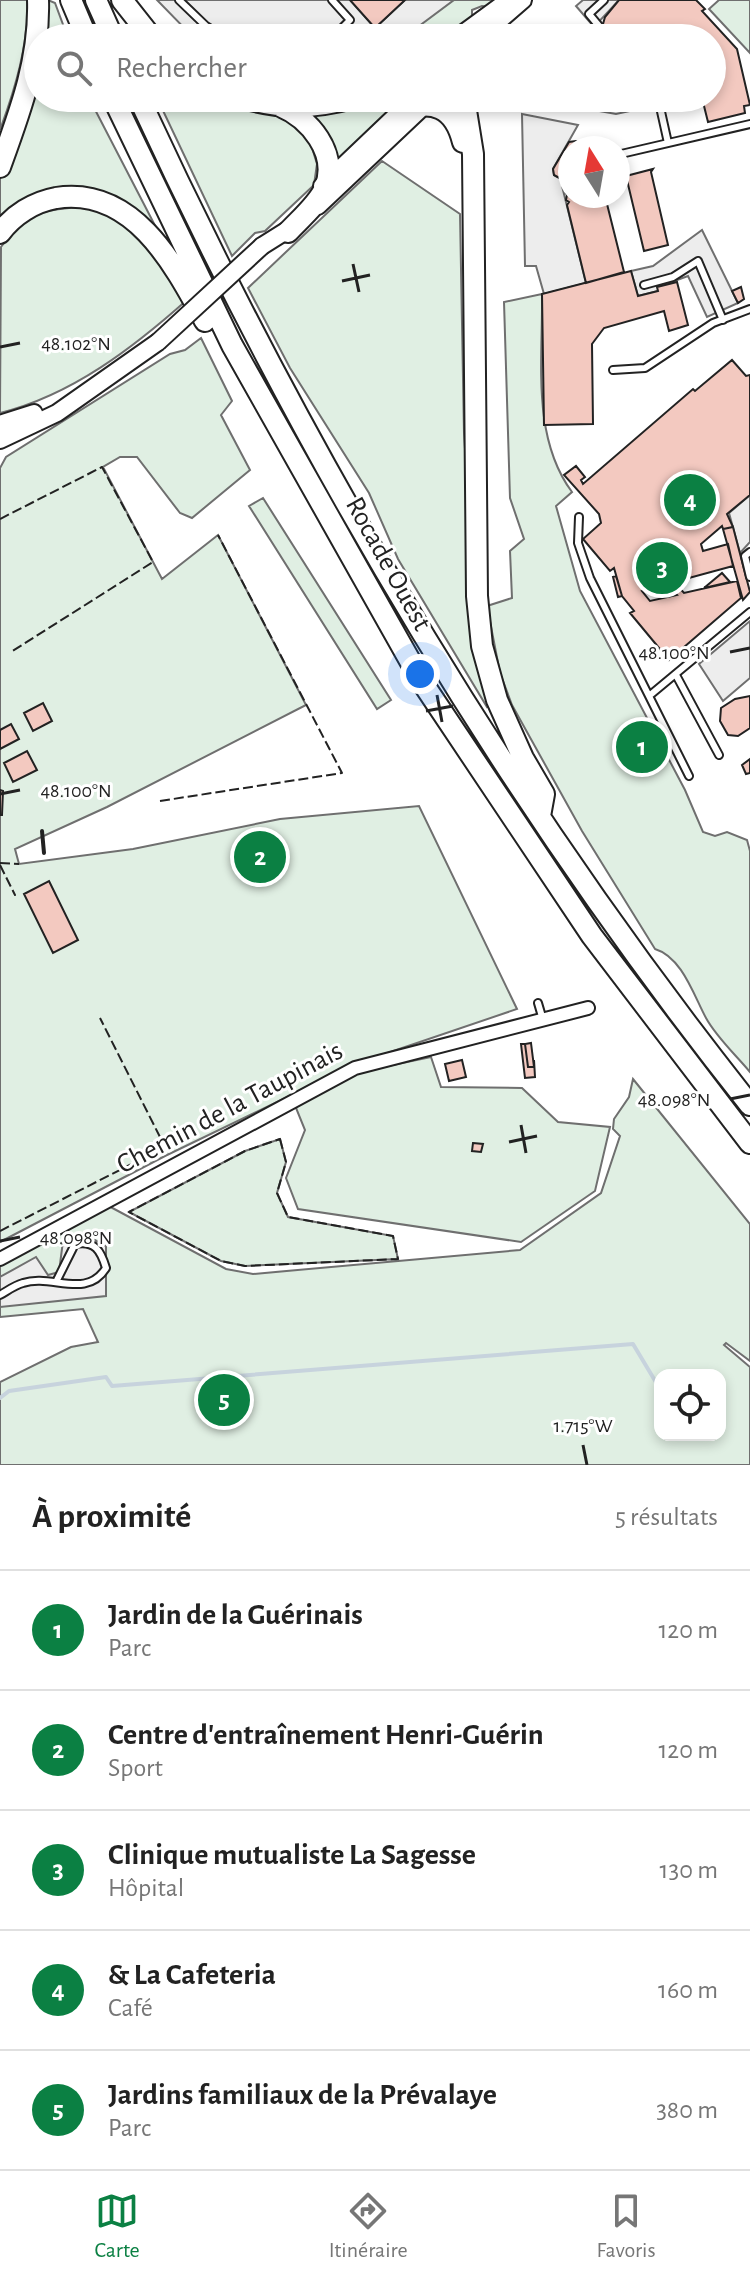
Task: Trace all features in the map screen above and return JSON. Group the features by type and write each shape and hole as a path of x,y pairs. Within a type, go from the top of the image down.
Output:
{"highway":[{"path":"38,0 39,24"},
{"path":"71,0 81,24"},
{"path":"96,0 107,24"},
{"path":"122,0 141,24"},
{"path":"479,24 512,0"},
{"path":"0,167 24,94"},
{"name":"Rocade Ouest","path":"120,112 232,345 422,682 592,936 750,1143"},
{"name":"Rocade Ouest","path":"146,112 205,238 322,460 443,667 540,816 639,959 750,1105"},
{"path":"288,232 320,196 327,181 324,154 312,128 290,112"},
{"path":"441,112 449,115 461,134 474,273"},
{"path":"466,112 473,154 477,596 482,646 508,729 544,794 540,816"},
{"path":"0,233 27,209 52,199 83,197 112,204 152,238 182,278 212,334 232,345"}],"main road":[{"path":"495,24 523,0"},
{"path":"508,24 535,0"},
{"path":"0,440 57,413 158,342 327,181 408,112"},
{"path":"262,246 288,232 409,112"},
{"path":"0,424 21,419 87,391"}],"street":[{"name":"Chemin de la Taupinais","path":"0,1259 355,1068 588,1008"}],"lane":[{"path":"179,0 204,24"},
{"path":"332,0 350,20 346,24"},
{"path":"597,24 589,14 604,0"},
{"path":"661,112 668,143"},
{"path":"630,152 750,124"},
{"path":"644,285 673,277 698,261 723,320"},
{"path":"613,370 645,368 713,323 750,309"},
{"path":"579,517 578,543 590,578 689,776"},
{"path":"750,552 745,556 750,577"},
{"path":"649,696 750,612"},
{"path":"676,675 719,755"},
{"path":"538,1003 543,1020"},
{"path":"0,1295 24,1282 57,1280 80,1286 100,1278 106,1268 101,1252 95,1245 84,1242 75,1244 57,1280"}],"green space":[{"path":"0,0 27,0 20,66 0,130"},
{"path":"48,0 55,3 63,24 44,24"},
{"path":"451,0 502,0 491,7 472,10 469,24 418,24"},
{"path":"719,0 750,0 750,53 726,24 709,9"},
{"path":"24,111 96,112 163,241 101,195 0,223 0,178"},
{"path":"164,112 265,112 293,123 309,138 317,164 314,185 265,231 255,233 232,256"},
{"path":"306,112 390,112 335,165"},
{"path":"382,161 460,214 464,433 476,623 493,703 487,707 398,559 369,493 290,368 248,288"},
{"path":"87,207 104,212 133,231 188,299 146,335 77,382 0,413 1,247 19,226 38,214"},
{"path":"542,294 541,371 545,422 550,447 572,492 556,506 580,591 685,790 703,832 715,836 727,832 747,840 750,851 750,1072 710,1025 680,969 673,960 655,949 582,831 512,705 500,673 487,606 512,598 510,551 524,539 510,498 504,302"},
{"path":"201,338 232,401 221,415 250,470 192,518 180,513 137,457 120,457 103,467 162,579 218,535 306,705 107,807 15,849 19,864 133,849 280,819 419,806 517,1009 358,1063 165,1156 0,1242 0,468 6,457 170,354 185,350"},
{"path":"263,498 391,700 377,709 249,506"},
{"path":"431,1057 441,1087 522,1088 558,1122 610,1127 595,1191 521,1242 298,1209 286,1178 305,1130 294,1103 359,1072"},
{"path":"633,1079 750,1224 750,1361 726,1343 724,1345 750,1367 750,1465 0,1465 0,1382 71,1347 98,1342 83,1309 0,1317 0,1266 105,1204 226,1269 253,1274 520,1250 601,1193 620,1136 613,1129 614,1119 629,1097"},
{"path":"280,1139 286,1162 277,1193 288,1217 393,1236 398,1259 245,1266 221,1261 129,1212 245,1151"}],"shaded area":[{"path":"157,0 350,0 371,24 180,24"},
{"path":"405,0 454,0 422,24 379,24"},
{"path":"583,0 619,0 597,24 591,24 576,6"},
{"path":"522,114 578,125 572,136 558,136 558,160 553,169 558,177 558,208 567,208 586,283 544,294 536,266 525,266"},
{"path":"702,230 738,303 707,317 688,276 658,287 658,291 638,296 631,271 653,266"},
{"path":"750,495 750,542 740,553 729,513"},
{"path":"750,621 750,678 723,701 699,664"},
{"path":"82,1233 106,1246 106,1296 0,1307 0,1277 36,1257 48,1275 59,1272 63,1241"}],"building":[{"path":"350,0 405,0 379,24 371,24"},
{"path":"619,0 696,0 714,24 603,24"},
{"path":"726,37 737,49 750,105 744,106 745,113 708,122 706,112 726,112"},
{"path":"558,161 558,177 553,169"},
{"path":"653,169 651,172 668,245 644,251 630,193 630,175"},
{"path":"568,208 608,208 624,272 586,283"},
{"path":"631,271 638,296 677,282 688,325 669,331 664,311 604,328 592,344 593,424 544,425 542,294"},
{"path":"741,287 744,299 738,303 732,291"},
{"path":"732,360 746,376 750,375 750,495 727,514 733,527 723,529 722,526 701,544 703,551 728,544 733,566 674,582 684,593 737,581 741,598 669,660 630,613 634,611 622,596 614,568 610,571 583,539 601,523 599,514 564,475 576,466 585,477 581,480 583,484 693,389 695,391","holes":["667,584 677,595 650,601 642,591"]},
{"path":"733,527 750,592 743,600 723,529"},
{"path":"722,573 730,582 704,588"},
{"path":"616,576 622,596 618,597 613,577"},
{"path":"750,696 750,728 738,736 728,735 720,721 721,708 735,699"},
{"path":"43,703 52,721 33,731 24,713"},
{"path":"11,724 19,739 0,749 0,730"},
{"path":"27,751 37,770 13,782 4,763"},
{"path":"750,759 750,773 746,774 742,765"},
{"path":"0,790 3,791 2,815 0,815"},
{"path":"49,881 78,940 53,953 24,894"},
{"path":"531,1043 534,1067 528,1067 525,1044"},
{"path":"521,1044 525,1044 528,1067 534,1067 534,1060 535,1077 525,1078"},
{"path":"462,1060 466,1077 449,1081 445,1064"},
{"path":"473,1143 483,1144 481,1152 472,1151"}],"waterway":[{"path":"0,1398 9,1391 106,1377 112,1386 633,1344 654,1379"}],"fence":[{"path":"0,519 102,467 153,562 11,652"},
{"path":"160,801 342,773 218,535"},
{"path":"0,863 19,864"},
{"path":"0,865 15,895 13,891"},
{"path":"0,1231 165,1147 100,1018"},
{"path":"280,1139 286,1162 277,1193 288,1217 393,1236 398,1259 245,1266 221,1261 129,1212 245,1151 280,1139"}],"wall":[{"path":"42,831 44,853"}],"place":[{"name":"& La Cafeteria","path":"690,500"},
{"name":"Clinique mutualiste La Sagesse","path":"662,568"},
{"name":"Jardin de la Guérinais","path":"642,747"},
{"name":"Centre d'entraînement Henri-Guérin","path":"260,857"},
{"name":"Jardins familiaux de la Prévalaye","path":"224,1400"}]}
